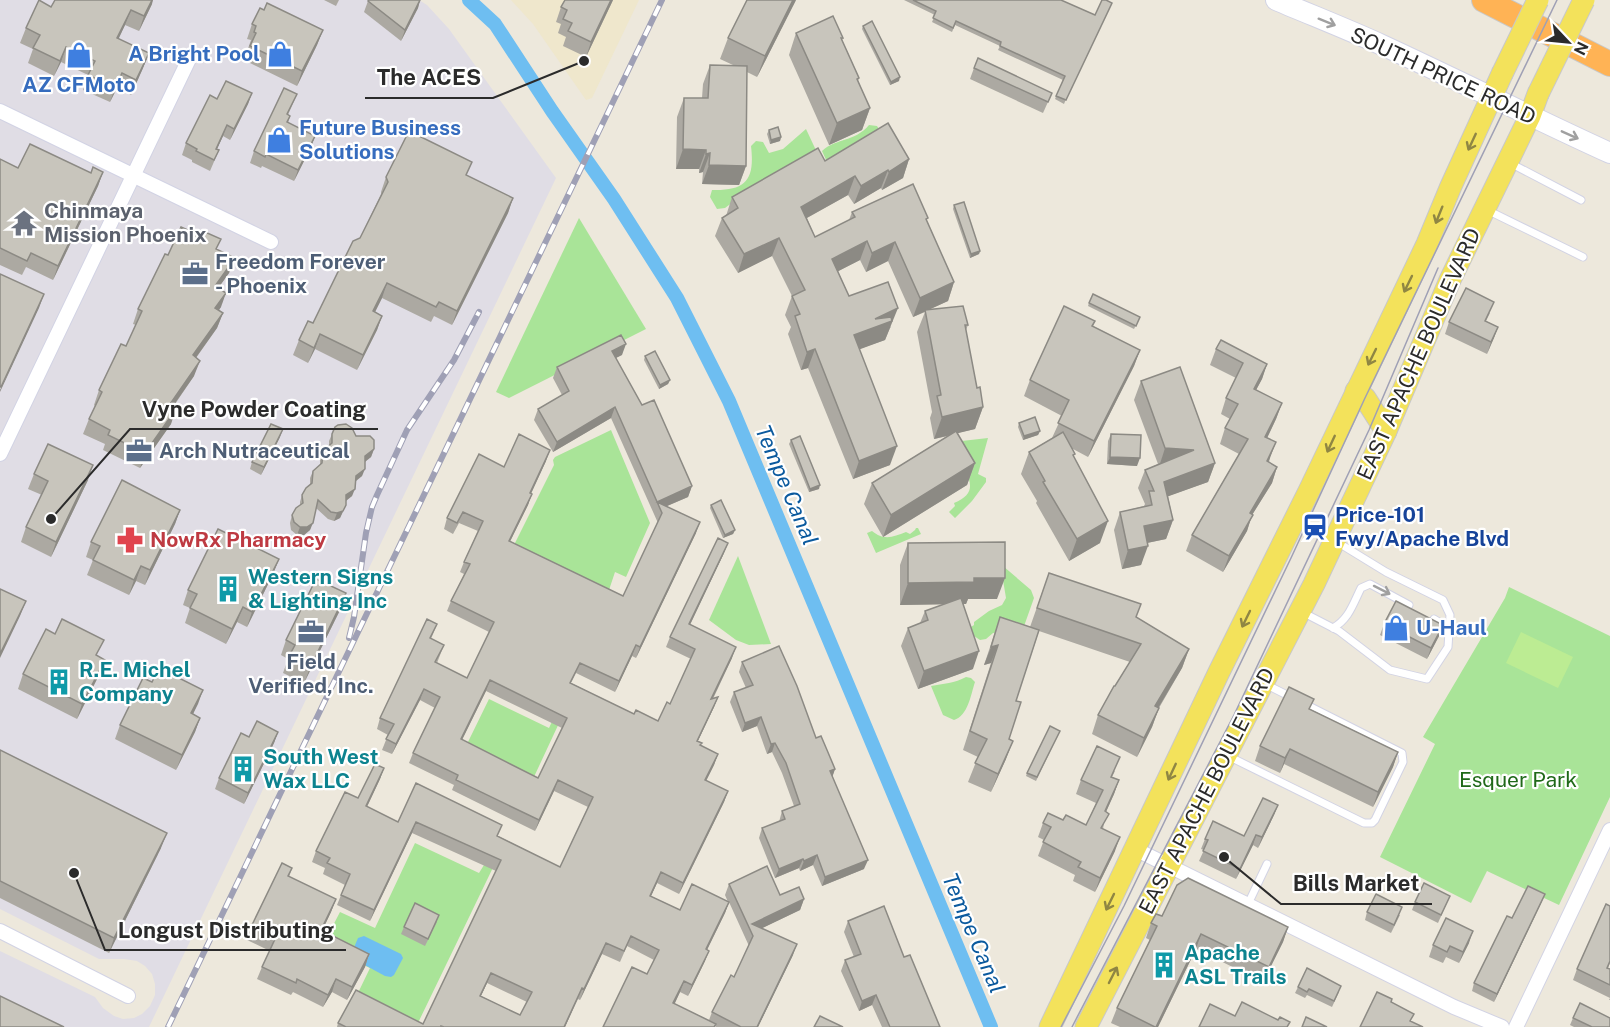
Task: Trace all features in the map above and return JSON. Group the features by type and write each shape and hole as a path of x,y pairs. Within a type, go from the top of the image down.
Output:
{"highway":[{"path":"1484,0 1610,64"}],"main road":[{"name":"SOUTH PRICE ROAD","path":"1276,0 1379,44 1610,153"},
{"name":"EAST APACHE BOULEVARD","path":"1050,1027 1427,244 1451,186 1538,0"},
{"name":"EAST APACHE BOULEVARD","path":"1086,1027 1335,540 1386,431 1450,280 1584,0"},
{"path":"1356,391 1365,398 1386,431"}],"street":[{"path":"0,454 191,55"},
{"path":"0,111 271,242"},
{"path":"1516,1027 1610,830"},
{"path":"1135,849 1454,1007 1502,1027"},
{"path":"0,931 128,996"}],"lane":[{"path":"1508,162 1581,200"},
{"path":"1485,209 1583,257"},
{"path":"1300,611 1333,628 1390,670 1427,679 1448,647 1450,615 1443,600 1386,572 1335,540"},
{"path":"1333,628 1341,623 1350,612 1361,588 1371,584 1409,604"},
{"path":"1434,619 1449,628"},
{"path":"1226,755 1364,823 1368,824 1375,820 1403,762 1402,753 1263,682"},
{"path":"1248,904 1267,864"}],"shaded area":[{"path":"0,0 419,0 427,5 449,29 556,178 149,1027 0,1027 0,951 95,997 103,1008 123,1019 134,1018 150,1006 155,995 155,984 152,974 137,961 99,959 0,909"},
{"path":"511,0 639,0 592,98 586,100 533,24"}],"green space":[{"path":"869,125 877,126 884,137 828,164 822,151 858,134"},
{"path":"806,129 821,161 741,196 725,208 717,209 710,197 712,190 733,188 746,181 751,167 751,146 756,141 763,142 769,153 783,149"},
{"path":"579,218 646,329 509,398 496,392"},
{"path":"611,430 650,523 626,577 615,572 608,593 512,549 554,465 555,457"},
{"path":"988,438 978,474 986,478 986,482 955,518 949,512 955,506 954,503 965,497 970,485 968,475 953,442"},
{"path":"916,528 921,534 876,553 867,533 872,531 889,537 906,532 910,534"},
{"path":"738,556 771,644 749,645 736,640 709,620"},
{"path":"1003,566 1031,590 1034,598 1023,629 993,633 986,639 980,640 974,636 971,627 989,611 1002,605 1006,598"},
{"name":"Esquer Park","path":"1509,587 1610,636 1610,797 1559,905 1487,871 1471,903 1380,857 1435,744 1423,737 1505,598"},
{"path":"1521,632 1573,657 1558,688 1506,663"},
{"path":"966,677 975,682 966,709 959,718 954,720 943,715 931,686"},
{"path":"489,699 549,728 557,711 567,706 533,779 467,744"},
{"path":"415,843 479,873 484,865 500,853 417,1025 357,995 370,968 348,958 326,939 340,912 375,928"}],"water":[{"path":"364,936 401,954 403,958 394,975 385,976 350,957 358,938"}],"building":[{"path":"39,0 51,7 55,0 152,0 144,16 131,10 117,38 149,53 136,80 122,73 115,88 88,75 95,61 66,47 60,61 33,48 40,35 26,28"},
{"path":"369,0 420,0 405,30"},
{"path":"565,0 611,0 591,42 568,31 572,23 563,19 567,10 561,7"},
{"path":"747,0 793,0 765,56 728,38"},
{"path":"913,0 1061,0 1095,15 1102,0 1112,3 1066,100 1056,96 1065,76 1000,46 1001,42 956,21 953,28 933,18 936,11"},
{"name":"A Bright Pool","path":"267,3 323,30 302,71 250,46 256,33 254,32 256,26 252,24 260,8 264,10"},
{"path":"833,16 870,108 837,123 796,33"},
{"path":"872,21 900,77 891,82 863,26"},
{"path":"978,58 1052,93 1048,102 974,68"},
{"path":"710,65 747,66 746,166 709,165 710,153 706,154 706,150 683,149 684,98 708,98"},
{"path":"226,81 252,93 234,129 227,125 216,149 219,150 214,160 186,143 210,95 217,99"},
{"name":"Future Business Solutions","path":"284,88 297,94 287,114 290,116 287,122 315,136 298,170 266,154 265,157 254,151"},
{"path":"888,123 909,159 861,186 855,176 801,207 815,237 855,217 852,212 913,184 954,282 920,298 895,242 872,253 867,241 832,259 849,296 888,282 898,308 875,319 891,317 892,321 854,335 897,446 859,461 815,349 807,352 795,316 800,314 792,296 805,290 779,238 744,254 722,218 738,208 732,197 818,148 825,161"},
{"path":"778,127 781,137 771,140 769,130"},
{"path":"409,131 472,162 466,175 513,198 457,311 439,302 436,307 387,283 373,311 382,316 363,355 320,334 314,348 299,340 308,321 313,323 353,241 360,238 388,182 386,177"},
{"path":"30,144 91,173 93,167 103,172 58,266 31,253 27,261 0,248 0,159 18,168"},
{"path":"964,202 980,251 971,254 954,205"},
{"path":"181,227 203,237 205,232 221,239 216,249 235,258 215,286 226,293 215,308 223,313 193,355 200,361 170,404 176,409 145,453 108,435 110,430 89,419 102,392 99,390 121,344 126,346 142,311 138,309"},
{"path":"0,274 44,294 1,387 0,387"},
{"path":"1466,288 1494,302 1485,321 1498,327 1491,342 1449,322"},
{"path":"1093,294 1140,317 1136,326 1089,303"},
{"path":"963,306 977,388 980,387 983,407 942,417 937,396 941,395 925,310"},
{"path":"1064,306 1095,321 1092,326 1140,350 1094,441 1058,423 1069,400 1030,380"},
{"path":"621,335 626,344 612,351 642,405 654,400 692,486 657,502 615,407 557,442 538,409 569,391 557,367"},
{"path":"1221,340 1267,364 1254,389 1282,403 1265,437 1276,442 1267,461 1277,467 1250,513 1253,515 1229,556 1192,535 1248,439 1225,428 1238,404 1226,398 1243,363 1216,349"},
{"path":"655,351 670,380 660,385 645,356"},
{"path":"1180,367 1215,463 1164,482 1173,520 1144,526 1148,546 1128,550 1120,512 1152,505 1149,491 1154,491 1145,470 1194,450 1165,448 1141,381"},
{"path":"1035,417 1040,431 1024,436 1019,423"},
{"path":"271,424 283,429 264,467 252,462"},
{"path":"346,424 352,428 356,436 370,436 374,440 374,449 365,456 365,469 356,476 355,489 346,495 346,505 343,511 331,512 318,500 313,523 307,527 300,527 294,522 292,515 303,503 302,495 312,483 313,471 322,463 323,451 332,443 335,427"},
{"path":"956,431 975,463 891,515 872,483"},
{"path":"1063,432 1108,521 1077,539 1043,482 1045,481 1029,452"},
{"path":"519,434 550,450 509,541 623,596 662,513 657,502 700,522 640,647 636,645 619,681 580,663 570,683 634,714 636,710 658,721 667,702 670,704 695,649 670,637 718,538 728,543 689,624 736,647 711,699 718,697 697,741 702,743 700,745 718,754 705,780 728,791 683,883 661,872 650,896 680,910 692,884 729,902 706,949 709,951 692,985 684,981 673,1003 716,1024 714,1027 603,1027 632,967 647,974 659,950 631,936 624,951 606,943 564,1027 346,1027 338,1023 356,990 423,1024 501,860 416,822 374,910 341,895 350,874 327,863 330,858 316,851 345,792 358,798 375,764 384,768 366,806 398,822 416,783 502,825 497,836 560,867 593,797 558,780 539,820 456,780 458,775 413,753 440,697 424,689 396,744 386,739 394,724 380,718 427,619 437,624 430,638 444,645 435,662 467,678 494,622 451,601 470,564 464,562 483,521 463,512 457,523 447,518 479,454 504,467","holes":["490,680 567,718 538,778 461,739","491,973 532,992 520,1015 480,996"]},
{"path":"1111,434 1141,435 1140,458 1110,457"},
{"path":"800,436 820,485 810,489 791,440"},
{"path":"48,444 93,465 56,542 26,527 48,481 34,474"},
{"name":"NowRx Pharmacy","path":"122,480 180,510 150,570 141,566 134,580 93,560 100,546 91,542"},
{"path":"721,500 735,530 725,535 711,505"},
{"name":"Western Signs & Lighting Inc","path":"218,529 279,559 252,612 243,607 232,629 190,608 197,594 188,590"},
{"path":"1005,542 1005,578 974,578 974,582 908,583 908,543"},
{"path":"1049,573 1141,604 1136,617 1189,649 1155,706 1159,708 1144,738 1098,715 1141,644 1037,608"},
{"name":"Field Verified, Inc.","path":"316,579 346,593 310,668 288,658 295,645 286,640"},
{"path":"0,589 26,601 0,654"},
{"path":"961,598 979,651 924,671 908,628 928,620 925,611"},
{"path":"1396,601 1443,625 1431,648 1384,624"},
{"path":"1000,617 1039,630 1016,701 1021,702 1009,739 1013,741 998,774 975,763 987,739 970,731 998,645 991,647"},
{"name":"R.E. Michel Company","path":"62,619 104,640 96,655 105,660 82,704 23,674 46,629 55,634"},
{"path":"779,646 816,738 821,736 835,769 830,771 868,860 825,877 817,855 779,869 762,828 785,819 782,811 800,804 786,763 775,743 771,744 761,717 745,723 734,692 753,685 742,662"},
{"path":"159,668 203,690 191,713 200,718 182,755 120,725 143,678 152,682"},
{"path":"1289,687 1314,699 1309,709 1398,752 1378,792 1290,749 1285,758 1260,746"},
{"name":"South West Wax LLC","path":"257,721 278,732 248,793 219,778 241,733 249,737"},
{"path":"1050,726 1060,731 1037,777 1027,773"},
{"path":"1097,746 1120,757 1111,777 1119,780 1105,811 1109,814 1101,828 1120,837 1100,878 1078,867 1081,862 1043,842 1051,827 1043,823 1048,813 1063,820 1066,815 1086,825 1103,790 1081,780"},
{"path":"0,750 167,833 114,938 0,881"},
{"path":"1263,798 1278,805 1262,837 1256,835 1240,869 1203,851 1208,840 1205,839 1213,821 1244,836"},
{"path":"282,863 292,868 288,876 336,899 321,930 369,954 352,987 336,979 328,995 297,979 296,983 262,967 275,939 251,927"},
{"path":"767,866 780,895 799,887 804,899 752,924 797,944 757,1027 741,1027 712,1012 731,975 734,977 753,936 729,884"},
{"name":"Apache ASL Trails","path":"1188,878 1288,927 1269,967 1201,934 1155,1027 1117,1008 1157,926 1151,923 1156,914 1162,916 1177,885"},
{"path":"1424,883 1450,896 1441,915 1415,902"},
{"path":"1528,886 1545,894 1497,994 1474,983 1507,916 1512,918"},
{"path":"1376,894 1402,907 1394,925 1367,912"},
{"path":"415,903 439,915 428,939 404,927"},
{"path":"1606,904 1610,906 1610,961 1607,968 1610,969 1610,985 1577,969"},
{"path":"884,906 904,957 910,955 940,1027 890,1027 876,995 862,1001 845,960 861,954 848,921"},
{"path":"1446,918 1473,931 1463,952 1450,946 1447,952 1433,945"},
{"path":"1307,968 1341,986 1334,1001 1309,989 1307,992 1298,987"},
{"path":"1377,992 1414,1014 1410,1021 1423,1027 1360,1027"},
{"path":"0,996 64,1027 0,1027"},
{"path":"1242,1002 1278,1020 1280,1017 1290,1022 1287,1027 1199,1027 1210,1004 1235,1016"},
{"path":"1580,1003 1610,1018 1610,1027 1592,1027 1573,1018"},
{"path":"820,1016 843,1027 814,1027"},
{"path":"1306,1017 1327,1027 1302,1027"}],"waterway":[{"name":"Tempe Canal","path":"469,0 495,24 614,199 677,298 729,401 991,1027"}],"tram line":[{"path":"1061,1027 1124,906 1557,0"},
{"path":"1072,1027 1234,715 1369,430 1438,268"}],"railway":[{"path":"168,1027 662,0"},
{"path":"349,638 372,507 407,430 454,360 479,312"}],"place":[{"name":"A Bright Pool","path":"280,54"},
{"name":"AZ CFMoto","path":"79,55"},
{"name":"The ACES","path":"584,61"},
{"name":"Future Business Solutions","path":"279,140"},
{"name":"Chinmaya Mission Phoenix","path":"24,223"},
{"name":"Freedom Forever - Phoenix","path":"195,274"},
{"name":"Arch Nutraceutical","path":"139,451"},
{"name":"Vyne Powder Coating","path":"51,519"},
{"name":"Price-101 Fwy/Apache Blvd","path":"1315,527"},
{"name":"NowRx Pharmacy","path":"130,540"},
{"name":"Western Signs & Lighting Inc","path":"228,589"},
{"name":"U-Haul","path":"1396,628"},
{"name":"Field Verified, Inc.","path":"311,632"},
{"name":"R.E. Michel Company","path":"59,682"},
{"name":"South West Wax LLC","path":"243,769"},
{"name":"Bills Market","path":"1224,857"},
{"name":"Longust Distributing","path":"74,873"},
{"name":"Apache ASL Trails","path":"1164,965"}]}
